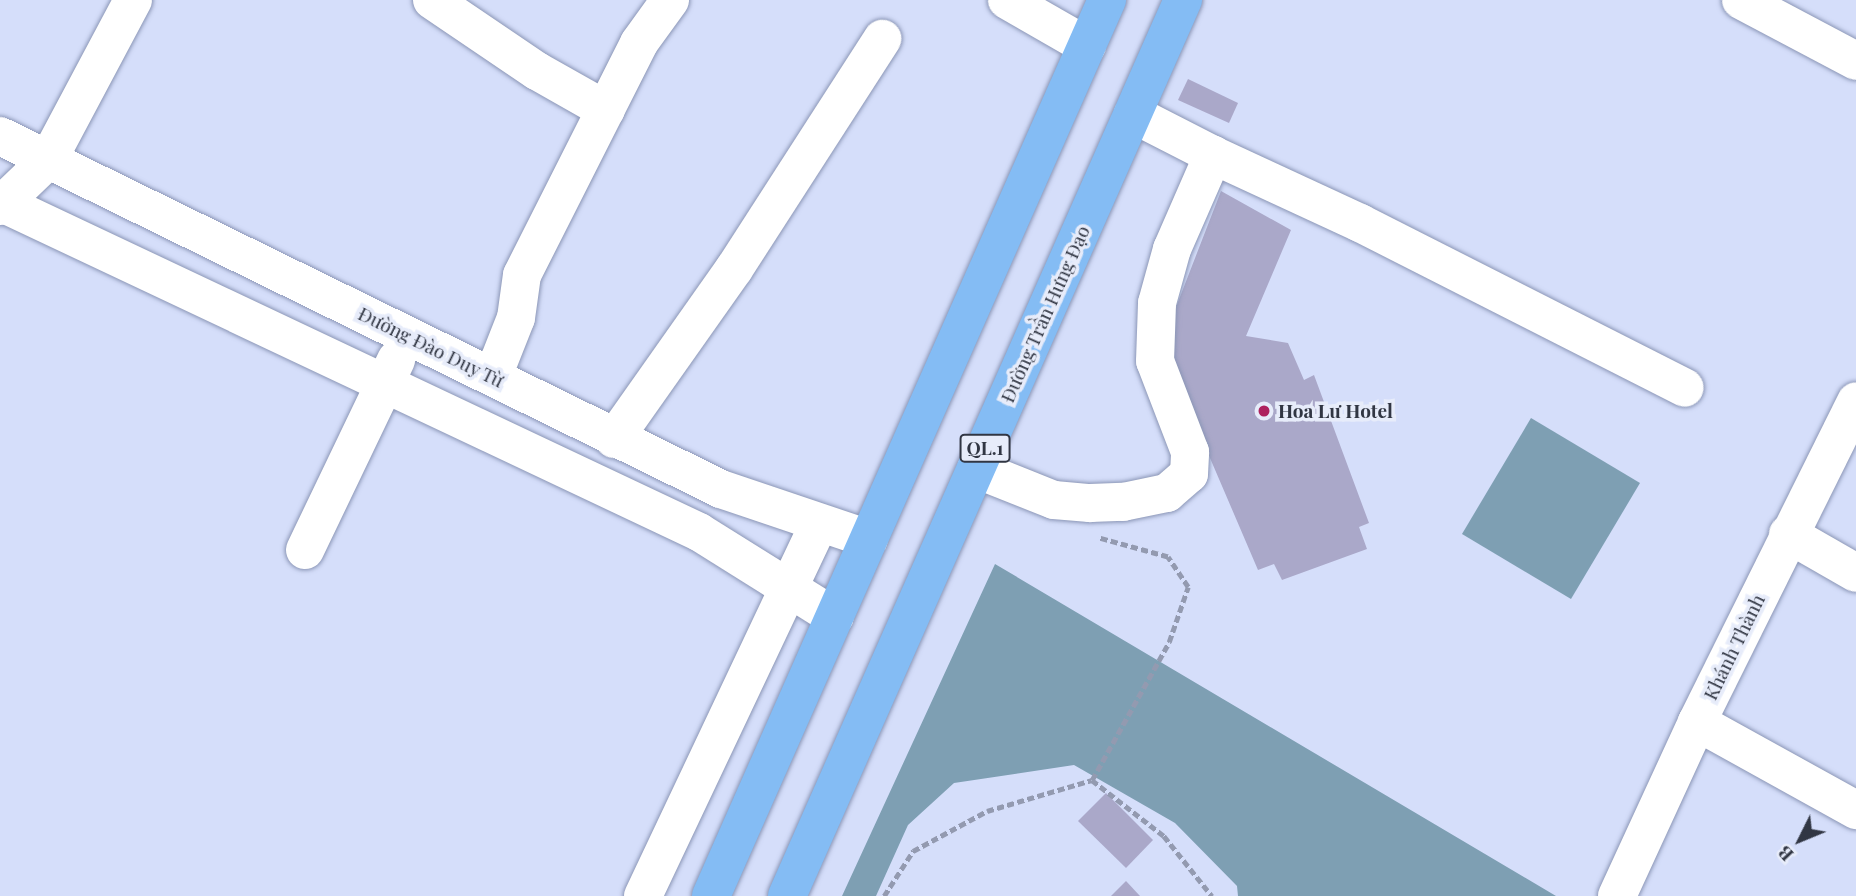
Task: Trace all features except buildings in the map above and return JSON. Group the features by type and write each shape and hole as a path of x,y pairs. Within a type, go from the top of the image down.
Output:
{"main road":[{"path":"711,896 1107,0"},
{"name":"Đường Trần Hưng Đạo","path":"787,896 1183,0"}],"street":[{"path":"133,0 48,160 1,204 699,531 835,617"},
{"path":"432,0 537,71 606,110"},
{"path":"493,376 516,318 522,275 639,43 670,0"},
{"path":"1007,0 1087,46"},
{"path":"1741,0 1856,61"},
{"path":"614,439 756,235 882,38"},
{"path":"1133,114 1213,155 1372,229 1685,388"},
{"name":"Đường Đào Duy Từ","path":"0,136 493,376 614,439 721,489 818,524 869,539"},
{"path":"976,469 1054,500 1090,503 1123,502 1167,493 1189,474 1189,452 1155,361 1157,303 1172,249 1213,155"},
{"path":"305,550 408,336"},
{"name":"Khánh Thành","path":"1617,896 1697,722 1856,401"},
{"path":"643,896 818,524"},
{"path":"1788,534 1856,573"},
{"path":"1697,722 1856,810"}],"path":[{"path":"884,896 913,851 925,844 986,811 1092,780 1169,642 1188,587 1168,557 1091,536"},
{"path":"1092,780 1164,836 1212,896"}],"water":[{"path":"1531,418 1640,483 1571,599 1462,534"},
{"path":"995,564 1556,896 1238,896 1237,886 1175,823 1074,765 954,783 908,825 876,896 842,896"}],"place":[{"name":"Hoa Lư Hotel","path":"1264,411"}]}
